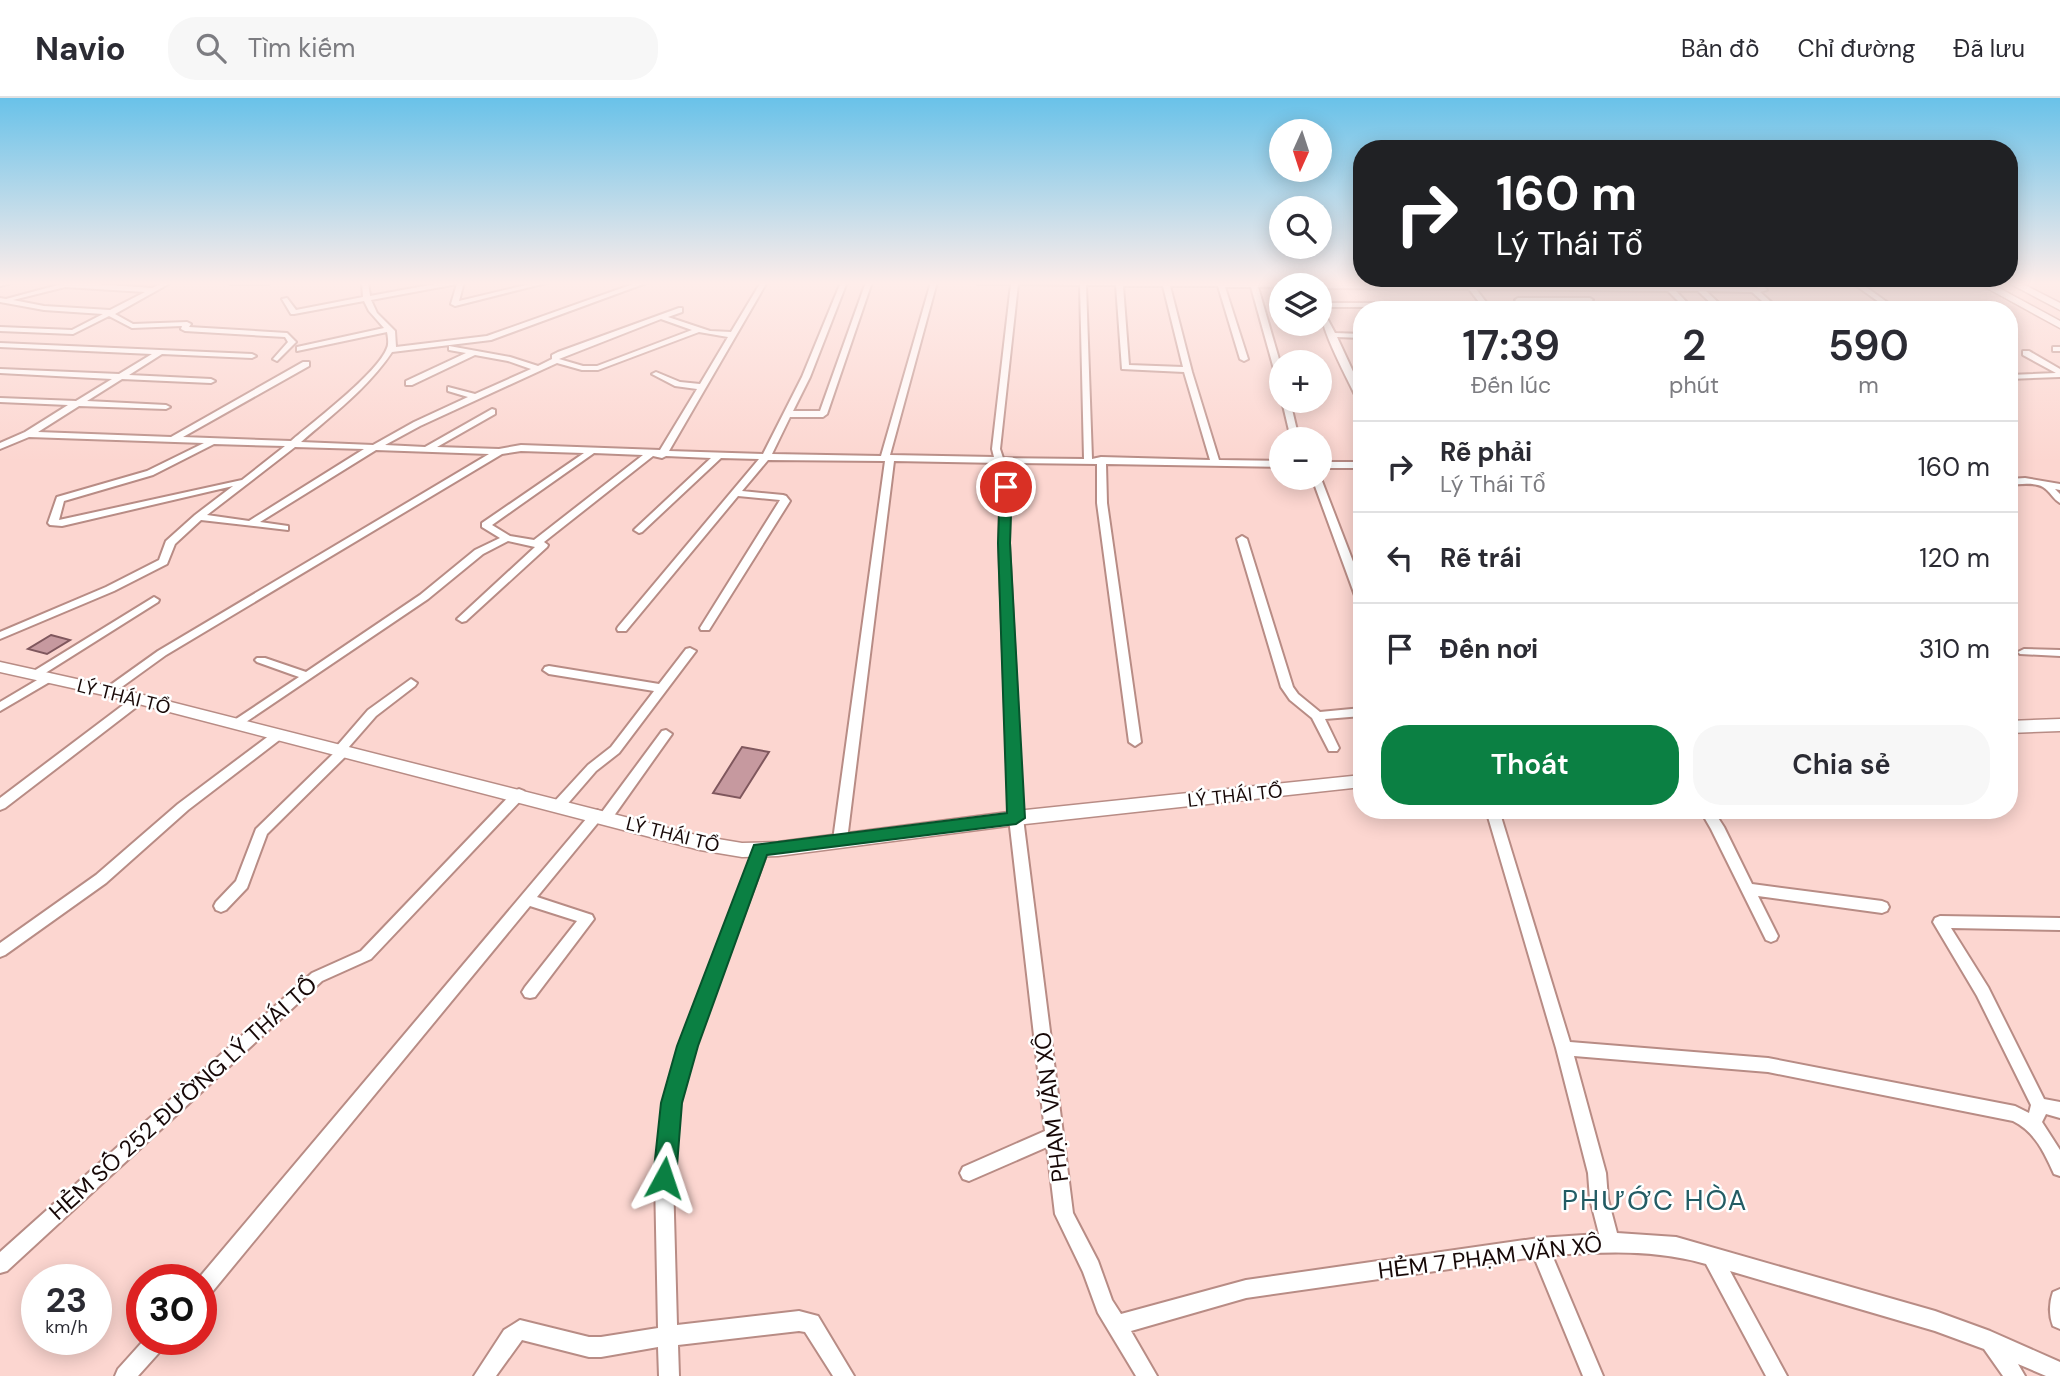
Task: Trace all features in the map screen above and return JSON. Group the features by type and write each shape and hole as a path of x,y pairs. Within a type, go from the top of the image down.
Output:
{"main road":[{"name":"LÝ THÁI TỔ","path":"0,667 108,691 559,804 700,843 742,850 761,850 1016,818 1353,782"},
{"path":"2018,727 2060,725"}],"street":[{"path":"277,359 292,342"},
{"path":"300,349 333,342"},
{"path":"0,635 110,589 163,562 170,543 198,517 292,445 362,384 390,350 390,342"},
{"path":"390,350 462,342"},
{"path":"556,360 555,357 561,354 595,342"},
{"path":"250,524 373,448 556,360 582,368 598,368 667,342"},
{"path":"662,455 730,342"},
{"path":"622,629 766,457 821,342"},
{"path":"787,415 823,414 848,342"},
{"path":"840,840 888,458 918,342"},
{"name":"PHẠM VĂN XÔ","path":"1008,342 996,449 1003,459 1016,818 1064,1214 1116,1325 1147,1376"},
{"path":"1085,342 1088,460"},
{"path":"1122,342 1125,367 1187,370"},
{"path":"1180,342 1215,463"},
{"path":"1239,342 1244,359"},
{"path":"1334,342 1353,384"},
{"path":"0,345 252,356"},
{"path":"438,345 510,359 537,369"},
{"path":"0,446 28,434 160,352"},
{"path":"409,383 474,352"},
{"path":"2026,353 2060,374"},
{"path":"171,441 306,364"},
{"path":"1346,370 1353,370"},
{"path":"0,371 211,381"},
{"path":"656,374 678,384 701,387"},
{"path":"2018,376 2060,374"},
{"path":"451,389 475,397"},
{"path":"0,400 166,407"},
{"path":"425,450 492,412"},
{"path":"28,434 499,452 520,449 649,455 1269,464"},
{"path":"214,443 150,473 60,499 53,523 246,481"},
{"path":"108,691 162,653 499,452"},
{"path":"462,619 538,553 543,545 507,538 485,526 590,453"},
{"path":"538,542 649,455"},
{"path":"639,530 718,456"},
{"path":"1101,460 1102,503 1135,742"},
{"path":"1332,465 1353,465"},
{"path":"2018,481 2048,487 2060,486"},
{"path":"2048,487 2060,500"},
{"path":"1321,490 1353,576"},
{"path":"705,628 785,501 768,496 735,493"},
{"path":"198,517 285,528"},
{"path":"237,724 424,597 479,552 507,538"},
{"path":"1241,538 1287,687 1294,697 1317,716 1333,748"},
{"path":"0,708 154,600"},
{"path":"559,804 592,768 615,750 690,651"},
{"path":"2024,652 2060,653"},
{"path":"261,660 308,676"},
{"path":"549,670 660,688"},
{"path":"221,906 242,884 261,832 342,750 372,713 411,683"},
{"path":"0,804 139,699"},
{"path":"1317,716 1353,713"},
{"path":"0,951 101,879 183,807 278,734"},
{"path":"217,1271 526,899 601,816 666,734"},
{"name":"HẺM SỐ 252 ĐƯỜNG LÝ THÁI TỔ","path":"0,1264 317,977 366,955 519,794"},
{"path":"1495,819 1564,1048 1597,1173 1599,1199 1609,1242"},
{"path":"1711,819 1771,936"},
{"path":"669,1376 664,1178 672,1103 687,1046 761,850"},
{"path":"1749,889 1882,906"},
{"path":"526,899 587,919 530,992"},
{"path":"2060,924 1940,922 1983,992 2044,1126 2060,1168"},
{"path":"1564,1048 1789,1069 2015,1114 2044,1126"},
{"path":"2044,1126 2060,1110"},
{"path":"969,1173 1055,1135"},
{"name":"HẺM 7 PHẠM VĂN XÔ","path":"1116,1325 1246,1289 1539,1247 1609,1242 1676,1246 1712,1256 1935,1321 2060,1372"},
{"path":"1539,1247 1592,1376"},
{"path":"1712,1256 1777,1376"},
{"path":"2060,1299 2060,1319"},
{"path":"484,1376 511,1337 520,1330 589,1347 799,1321 811,1323 844,1376"},
{"path":"1990,1342 2015,1376"},
{"path":"125,1376 144,1355"}],"building":[{"path":"51,635 70,640 47,654 28,649"},
{"path":"742,747 769,752 740,798 713,793"}],"district":[{"name":"PHƯỚC HÒA","path":"1655,1200"}],"route":[{"path":"664,1178 672,1103 687,1046 761,850 1016,818 1004,543 1006,487"}]}
